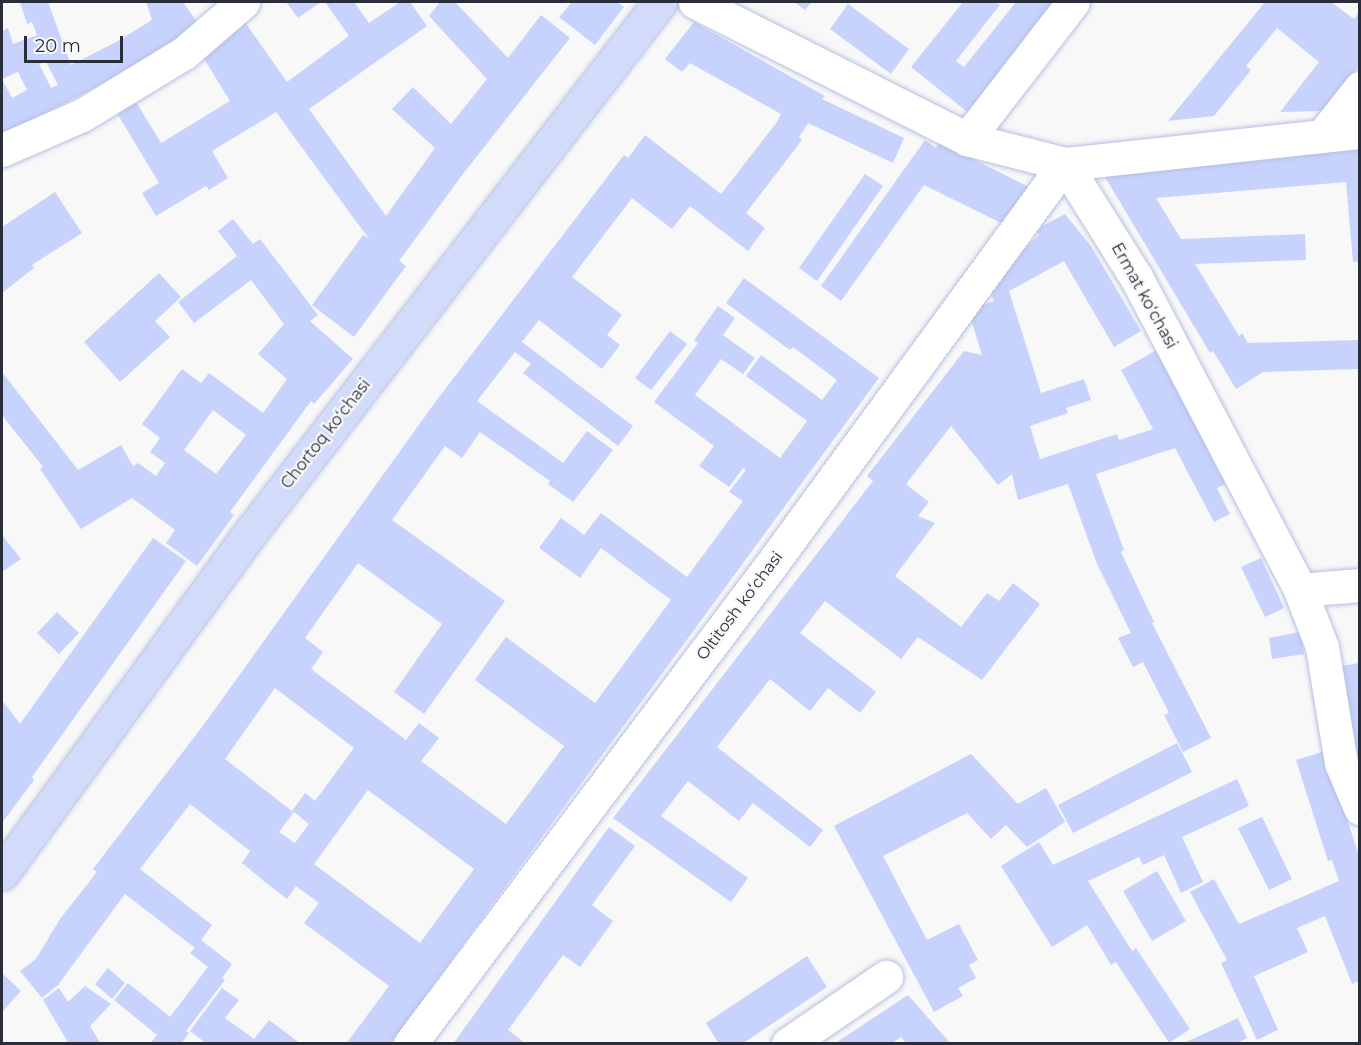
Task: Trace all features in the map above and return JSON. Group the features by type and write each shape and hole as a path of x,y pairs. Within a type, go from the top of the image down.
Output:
{"main road":[{"name":"Chortoq koʻchasi","path":"2,873 250,533 652,4"}],"street":[{"path":"2,150 81,115 184,53 243,2"},
{"path":"695,2 966,139 1065,164 1359,132"},
{"path":"966,139 1073,2"},
{"path":"1323,135 1359,88"},
{"name":"Ermat koʻchasi","path":"1065,164 1136,277 1300,590 1322,647 1341,763 1359,808"},
{"name":"Oltitosh koʻchasi","path":"410,1044 778,555 1065,164"},
{"path":"1300,590 1359,585"},
{"path":"788,1044 886,977"}],"building":[{"path":"20,2 48,2 71,65 118,41 152,20 146,2 183,2 199,25 132,69 2,135 2,79 2,31 8,28 13,44 37,35 32,22 27,24","holes":["46,62 58,85 51,88 39,64","18,72 27,90 12,98 2,79"]},
{"path":"286,2 321,2 298,18"},
{"path":"325,2 354,2 369,23 400,2 410,2 427,26 309,109 386,216 435,148 392,109 413,87 451,124 487,79 429,16 440,2 455,2 508,58 541,15 570,38 463,174 399,261 406,266 354,337 312,305 363,235 369,239 276,112 212,151 228,178 209,190 206,186 156,216 142,193 159,183 114,108 133,97 161,143 230,101 198,49 242,18 287,82 349,36"},
{"path":"572,2 617,2 624,7 595,45 559,17"},
{"path":"794,2 812,2 805,10"},
{"path":"963,2 996,2 1000,5 956,61 964,67 1016,2 1058,2 970,114 911,67"},
{"path":"1265,2 1331,2 1354,19 1359,12 1359,66 1324,111 1280,112 1319,62 1277,28 1246,66 1251,70 1214,116 1168,121"},
{"path":"848,4 909,49 891,74 830,29"},
{"path":"694,22 825,96 822,99 904,138 893,163 808,123 799,137 802,140 746,213 765,228 748,251 690,206 672,229 632,198 572,277 622,315 607,335 620,345 602,369 539,320 522,342 633,426 618,446 523,373 531,364 515,352 477,401 563,463 587,431 613,450 573,502 548,484 550,481 480,432 462,458 445,446 392,520 505,601 424,714 394,692 442,624 358,563 305,638 323,652 311,669 406,740 419,723 439,738 421,761 506,824 564,746 475,680 491,657 506,637 595,703 671,600 601,548 580,578 539,548 561,518 584,535 601,513 687,577 743,501 729,492 746,470 743,468 729,487 699,466 714,446 654,402 698,343 694,340 718,306 735,318 723,335 755,358 743,374 721,359 695,395 780,458 807,421 746,376 761,355 822,400 837,380 793,347 790,350 726,303 744,278 879,378 390,1044 346,1044 389,986 304,923 319,903 296,886 287,899 242,863 250,851 190,804 140,869 212,925 201,940 232,964 222,978 225,980 186,1031 189,1033 181,1044 150,1044 157,1035 114,1000 128,983 170,1017 208,967 190,953 195,948 125,894 58,985 42,998 20,971 36,959 60,919 97,872 93,869 205,723 436,401 624,155 628,158 645,135 721,194 777,122 781,114 690,63 682,72 665,59","holes":["275,688 354,748 315,801 305,793 292,811 225,759","368,790 474,869 420,943 314,864","294,812 309,824 295,843 279,832"]},
{"path":"925,140 936,148 939,142 1029,187 1003,224 924,185 841,301 821,286"},
{"path":"1359,146 1359,262 1353,262 1346,182 1156,198 1181,239 1305,234 1306,260 1195,264 1239,336 1242,333 1248,343 1359,340 1359,369 1263,372 1236,389 1213,351 1210,353 1099,167"},
{"path":"865,174 883,186 817,281 799,268"},
{"path":"55,192 82,233 32,265 34,268 2,293 2,227"},
{"path":"1065,214 1091,246 1141,331 1114,347 1064,261 1009,291 1041,393 1084,379 1091,400 1066,408 1068,413 1030,426 1040,459 1117,434 1119,440 1153,429 1121,370 1157,350 1225,484 1217,488 1230,514 1214,522 1175,448 1096,474 1124,550 1121,552 1154,622 1152,623 1211,738 1183,752 1164,715 1169,713 1143,662 1133,667 1118,638 1131,633 1097,564 1068,484 1018,500 1012,474 998,485 951,426 906,484 929,502 918,516 935,523 895,576 961,627 987,593 999,601 1013,583 1040,604 982,680 918,637 901,659 825,601 800,633 876,692 860,713 828,688 810,711 770,679 717,747 823,830 810,847 753,803 739,821 688,781 661,816 748,878 731,902 613,818 873,481 867,476 964,351 982,355 968,310 994,301 987,285 1039,235 1035,230"},
{"path":"233,219 253,244 260,239 318,315 310,321 353,359 314,404 311,401 230,512 234,515 197,566 166,543 175,530 132,498 81,529 40,469 43,467 2,415 2,372 78,470 121,445 133,466 138,463 156,476 165,463 150,452 160,438 142,424 182,369 201,383 209,373 263,413 287,379 258,354 284,324 251,280 194,323 178,302 237,256 218,231","holes":["213,410 246,435 216,474 184,450"]},
{"path":"159,273 181,297 155,321 170,337 120,382 84,342"},
{"path":"670,331 687,344 651,390 635,378"},
{"path":"2,535 21,559 2,572"},
{"path":"153,538 186,561 32,777 34,780 2,823 2,700 20,724"},
{"path":"1261,558 1284,608 1265,617 1241,567"},
{"path":"57,612 79,633 59,654 37,633"},
{"path":"1300,632 1304,654 1272,659 1269,638"},
{"path":"1359,663 1359,779 1330,668"},
{"path":"1177,743 1192,772 1073,833 1058,805"},
{"path":"1325,751 1359,856 1359,981 1352,984 1325,916 1297,928 1308,952 1254,976 1278,1030 1257,1040 1221,963 1227,960 1190,892 1214,879 1239,924 1339,881 1332,860 1328,861 1296,760"},
{"path":"971,754 1018,804 1046,788 1065,822 1027,847 1006,825 991,839 967,813 883,856 927,940 959,924 978,960 969,965 976,978 958,988 963,996 934,1012 834,826"},
{"path":"1237,779 1249,806 1182,837 1203,882 1181,893 1164,855 1143,865 1139,857 1088,881 1132,951 1136,948 1190,1029 1169,1043 1116,962 1111,965 1087,925 1052,947 1001,866 1039,842 1053,865"},
{"path":"1262,817 1292,879 1269,890 1238,828"},
{"path":"609,827 635,846 592,905 613,921 580,967 563,955 508,1030 526,1044 453,1044"},
{"path":"1157,871 1186,921 1152,941 1123,891"},
{"path":"807,956 827,987 742,1044 719,1044 706,1023"},
{"path":"108,968 125,983 112,999 95,984"},
{"path":"2,973 21,991 2,1012"},
{"path":"85,986 111,1004 90,1026 101,1044 69,1044 43,1000 59,988 68,1002"},
{"path":"222,988 239,1000 225,1018 254,1039 269,1020 301,1044 207,1044 190,1031"},
{"path":"908,995 951,1044 907,1044 901,1037 891,1044 834,1044"},
{"path":"1238,1018 1247,1038 1235,1044 1182,1044"}]}
